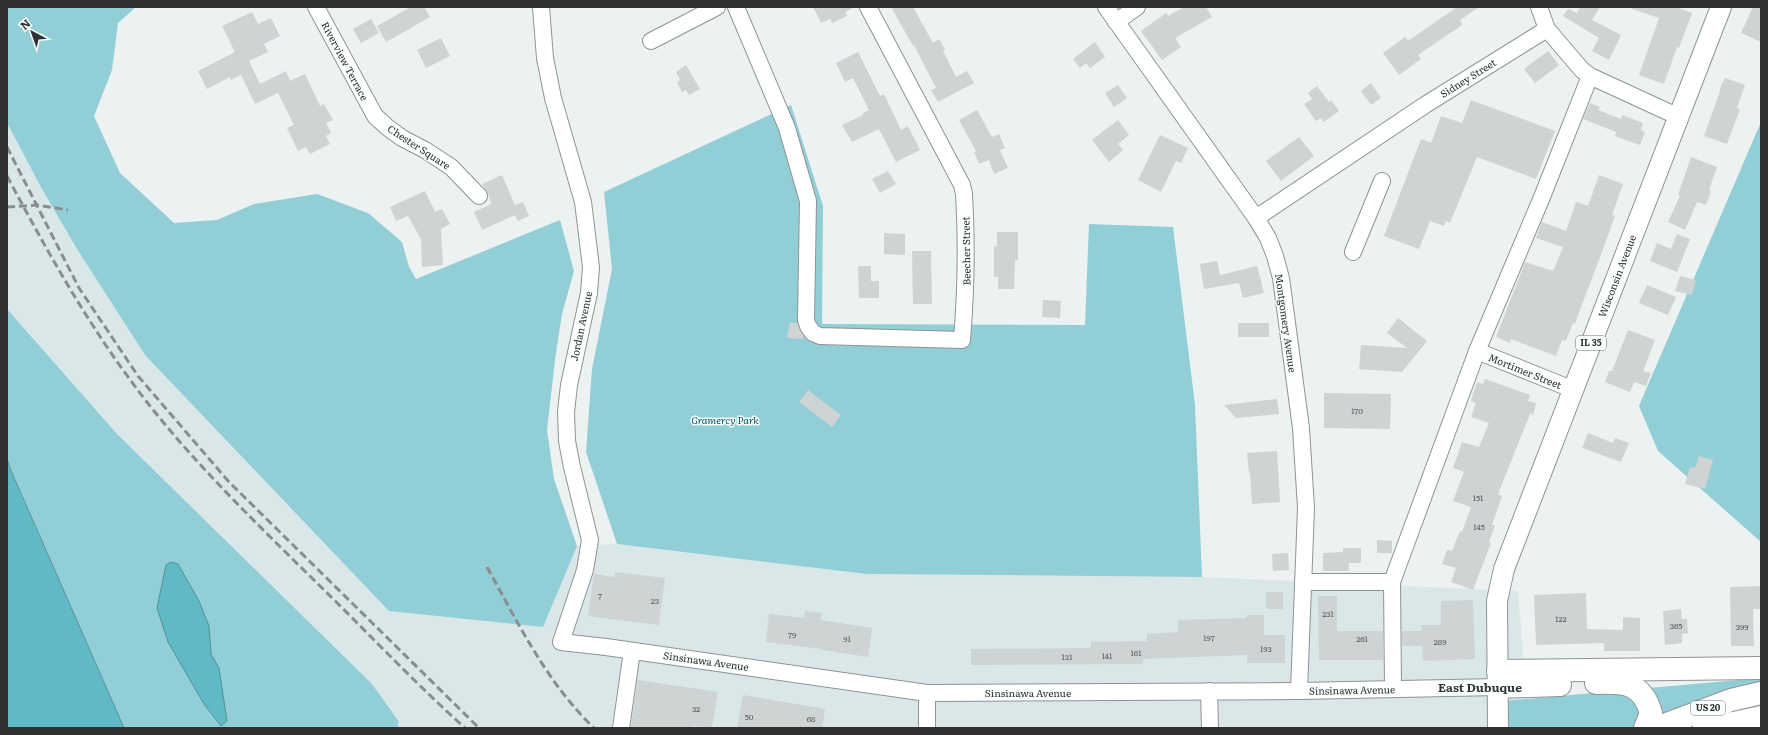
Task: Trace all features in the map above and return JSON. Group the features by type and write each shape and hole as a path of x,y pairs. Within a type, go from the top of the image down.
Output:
{"highway":[{"path":"1499,679 1761,668"},
{"path":"1499,679 1617,682 1628,684 1642,694 1648,703 1651,713 1645,728"},
{"name":"US 20","path":"1656,728 1716,705 1761,692"},
{"name":"US 20","path":"1701,727 1761,706"},
{"path":"1701,727 1734,723 1761,717"}],"main road":[{"name":"Wisconsin Avenue","path":"1499,679 1497,601 1499,586 1504,569 1721,7"},
{"name":"IL 35","path":"1498,728 1499,679"}],"street":[{"name":"Riverview Terrace","path":"316,7 375,116"},
{"name":"Jordan Avenue","path":"542,7 545,58 553,98 583,202 591,267 589,293 569,384 566,412 567,441 590,540 585,570 561,642"},
{"path":"651,41 717,7"},
{"name":"Beecher Street","path":"736,7 787,128 808,200 806,306 808,326 813,333 820,336 962,340 966,291 964,194 962,185 868,7"},
{"name":"Montgomery Avenue","path":"1106,7 1256,218 1268,238 1275,256 1286,312 1301,428 1306,508 1299,691"},
{"path":"1116,22 1137,7"},
{"path":"1539,7 1547,28 1582,70 1590,76 1678,116"},
{"name":"Sidney Street","path":"1256,218 1425,105 1547,28"},
{"path":"1393,689 1392,582 1477,351 1542,197 1590,76"},
{"name":"Chester Square","path":"375,116 402,138 425,150 451,167 479,196"},
{"path":"1353,252 1382,181"},
{"name":"Mortimer Street","path":"1477,351 1574,390"},
{"path":"1303,582 1392,582"},
{"name":"Sinsinawa Avenue","path":"561,642 927,694 1393,689 1499,679"},
{"path":"621,728 632,651"},
{"path":"1209,692 1210,728"},
{"path":"927,694 927,728"}],"shaded area":[{"path":"7,123 42,189 77,249 145,355 542,627 577,546 617,544 867,574 1202,577 1518,591 1523,654 1530,698 1504,701 1502,728 397,728 399,722 204,534 7,309"},
{"path":"7,459 11,470 124,728 7,728"},
{"path":"171,562 178,564 199,601 209,626 211,654 219,668 227,721 221,726 204,704 168,642 157,608 166,565"}],"green space":[{"path":"7,7 136,7 118,23 112,70 94,116 120,173 174,223 217,220 254,204 317,194 368,213 402,242 409,267 416,279 560,220 574,271 562,314 547,430 554,479 577,546 543,627 389,611 145,355 77,249 42,189 7,123"},
{"name":"Gramercy Park","path":"791,105 823,206 822,324 1085,325 1089,224 1173,227 1195,405 1202,577 867,574 617,544 586,452 592,369 612,269 604,192"},
{"path":"1761,122 1761,542 1658,451 1639,406"},
{"path":"7,309 117,434 372,684 399,722 397,728 124,728 7,459"},
{"path":"1761,678 1761,728 1502,728 1503,701"}],"building":[{"path":"411,7 424,7 430,17 386,42 377,26"},
{"path":"813,7 855,7 845,12 847,16 832,23 830,19 821,23"},
{"path":"891,7 913,7 933,43 939,39 945,50 943,51 956,77 967,71 974,83 938,102 931,90 936,88 914,45 913,46"},
{"path":"1184,7 1206,7 1212,17 1175,38 1181,47 1162,60 1141,31 1166,13 1168,16"},
{"path":"1457,7 1479,7 1460,20 1462,25 1418,55 1421,59 1399,75 1383,53 1405,37 1408,41"},
{"path":"1580,7 1600,7 1592,20 1621,35 1609,60 1592,51 1599,38 1563,16 1568,9 1577,13"},
{"path":"1632,7 1675,7 1692,13 1679,48 1677,47 1664,84 1639,75 1659,18 1632,9"},
{"path":"1753,7 1761,7 1761,42 1741,33"},
{"path":"252,12 258,24 271,18 280,36 264,44 268,52 249,61 260,84 286,71 290,81 305,74 320,106 324,104 333,120 326,123 331,133 326,136 330,144 310,154 306,147 298,151 287,128 294,125 278,93 255,104 241,75 231,80 230,77 207,89 198,71 235,52 222,26"},
{"path":"371,19 379,33 361,43 353,29"},
{"path":"441,38 450,56 426,68 417,50"},
{"path":"1095,42 1105,57 1090,68 1086,63 1080,68 1073,59"},
{"path":"1548,51 1559,65 1535,83 1524,69"},
{"path":"858,52 880,96 884,94 901,130 908,126 920,150 896,162 879,129 852,142 842,125 863,115 863,113 869,110 853,78 845,82 836,63"},
{"path":"686,65 700,89 689,95 686,90 682,92 677,82 680,80 676,72"},
{"path":"1725,78 1745,85 1737,108 1740,109 1727,144 1704,136"},
{"path":"1371,83 1381,98 1371,105 1361,91"},
{"path":"1118,85 1127,98 1114,107 1105,93"},
{"path":"1317,86 1329,102 1331,100 1339,111 1324,122 1321,118 1316,121 1304,104 1312,99 1308,93"},
{"path":"1471,100 1555,131 1536,179 1477,157 1450,223 1446,221 1444,226 1430,221 1419,249 1384,236 1421,139 1431,143 1441,116 1462,123"},
{"path":"1590,103 1600,107 1598,110 1621,119 1622,115 1643,123 1641,130 1645,132 1640,145 1615,136 1616,132 1583,119"},
{"path":"977,110 992,137 999,134 1005,148 1000,150 1008,168 994,174 989,160 979,164 974,152 976,151 959,120"},
{"path":"1118,120 1129,135 1118,144 1123,150 1109,162 1092,140"},
{"path":"1160,135 1188,148 1181,163 1176,161 1161,192 1138,180"},
{"path":"1299,137 1314,156 1281,181 1266,161"},
{"path":"1691,157 1717,167 1709,190 1711,191 1706,205 1697,202 1685,230 1668,222 1680,196 1678,195"},
{"path":"888,171 896,184 880,193 872,179"},
{"path":"502,175 515,205 523,202 529,216 518,221 515,215 482,230 474,212 491,204 488,193 482,184"},
{"path":"1599,175 1623,184 1612,215 1615,216 1602,252 1575,324 1573,323 1566,341 1562,340 1556,356 1511,339 1510,343 1496,337 1525,262 1553,271 1563,247 1536,238 1542,222 1566,231 1576,202 1588,206"},
{"path":"425,191 435,212 442,209 450,224 441,229 443,265 422,267 421,239 408,216 396,221 390,207"},
{"path":"997,232 1018,232 1018,260 1015,260 1014,289 998,289 998,277 994,277 994,246 997,246"},
{"path":"884,233 905,234 905,255 884,254"},
{"path":"1677,234 1690,239 1677,272 1650,261 1657,243 1671,249"},
{"path":"912,251 931,251 932,304 913,304"},
{"path":"1217,261 1220,275 1257,266 1264,293 1243,298 1239,283 1204,289 1200,264"},
{"path":"858,266 871,266 871,281 879,281 879,298 859,298"},
{"path":"1680,276 1696,280 1692,295 1675,291"},
{"path":"1647,285 1676,297 1668,315 1639,303"},
{"path":"1043,300 1061,301 1060,318 1042,317"},
{"path":"1398,318 1427,341 1402,372 1359,369 1361,345 1407,348 1387,333"},
{"path":"790,322 797,323 804,336 803,339 787,338"},
{"path":"1238,323 1269,323 1269,337 1238,337"},
{"path":"1628,330 1655,340 1643,371 1651,373 1646,386 1634,382 1630,392 1605,382 1609,371 1612,371"},
{"path":"1485,379 1530,395 1528,401 1536,403 1533,415 1530,414 1498,494 1502,496 1492,525 1495,525 1489,542 1491,543 1473,590 1451,582 1456,568 1442,564 1447,550 1452,551 1460,531 1462,532 1471,507 1453,501 1464,472 1453,468 1462,442 1479,447 1489,423 1471,417 1476,403 1471,401 1477,382 1483,384"},
{"path":"808,390 841,415 832,427 799,402"},
{"path":"1324,393 1391,394 1390,429 1324,428"},
{"path":"1277,399 1279,414 1236,418 1224,405"},
{"path":"1588,433 1613,443 1615,438 1629,443 1621,462 1582,448"},
{"path":"1277,451 1280,502 1252,504 1247,453"},
{"path":"1699,456 1713,460 1705,489 1685,484 1690,467 1695,468"},
{"path":"1377,540 1392,541 1392,553 1377,553"},
{"path":"1343,548 1361,548 1361,563 1349,563 1349,571 1323,571 1323,553 1343,552"},
{"path":"1288,553 1289,570 1273,571 1272,554"},
{"path":"615,572 665,578 659,625 588,616 594,574 615,577"},
{"path":"1761,586 1761,609 1753,609 1754,646 1731,646 1730,587"},
{"path":"1266,592 1283,592 1283,609 1266,609"},
{"path":"1586,593 1587,629 1623,630 1623,617 1640,618 1640,651 1604,651 1604,643 1536,645 1534,595"},
{"path":"1318,596 1337,596 1337,631 1383,631 1383,660 1319,660"},
{"path":"1473,600 1475,659 1423,661 1422,646 1402,646 1402,631 1422,631 1421,625 1441,625 1441,601"},
{"path":"1681,609 1682,619 1687,619 1688,633 1682,634 1682,643 1665,645 1663,611"},
{"path":"805,611 822,613 821,620 872,628 868,657 822,649 766,642 769,614 804,618"},
{"path":"1247,615 1264,615 1264,635 1285,635 1285,663 1247,663 1247,655 1143,659 1143,664 971,665 971,649 1091,648 1091,642 1147,641 1147,634 1178,632 1178,620 1247,618"},
{"path":"637,680 718,692 712,728 693,726 693,728 631,728"},
{"path":"743,695 825,709 822,728 737,728"}],"railway":[{"path":"7,147 79,288 138,376 229,482 479,728"},
{"path":"7,176 50,255 97,332 131,381 174,436 221,487 410,676 465,728"},
{"path":"7,207 37,205 68,210"},
{"path":"487,567 534,652 562,692 594,728"}],"district":[{"name":"East Dubuque","path":"1480,688"}]}
